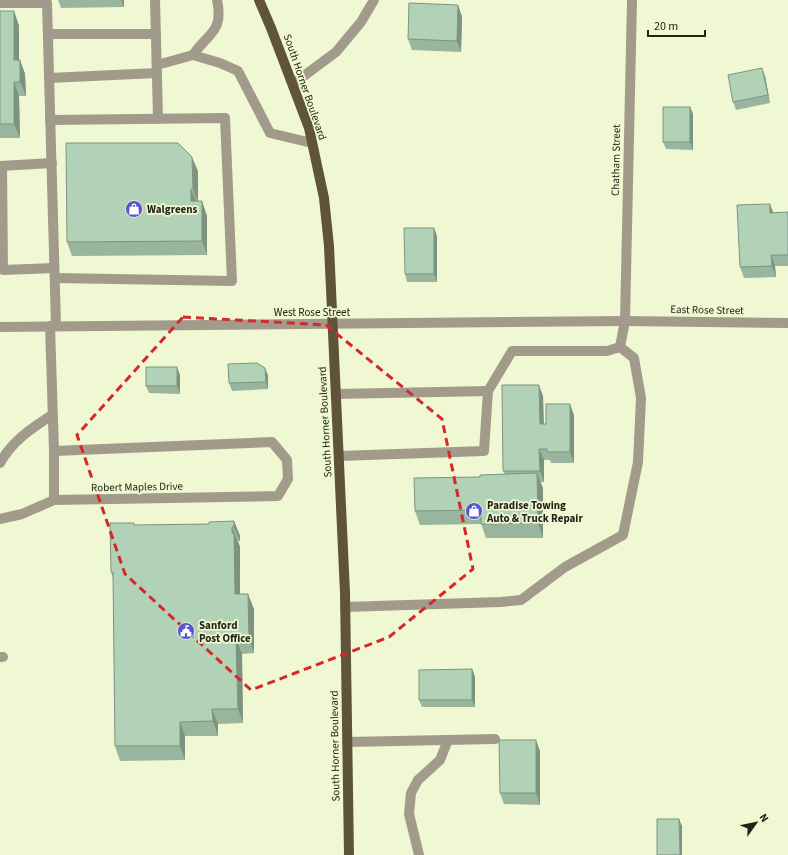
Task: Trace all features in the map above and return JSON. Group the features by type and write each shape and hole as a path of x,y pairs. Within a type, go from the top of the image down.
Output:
{"main road":[{"name":"South Horner Boulevard","path":"259,0 309,128 324,198 329,246 345,607 349,855"}],"street":[{"path":"155,0 158,119"},
{"path":"194,56 200,46 213,33 218,21 219,10 217,0"},
{"path":"293,84 336,52 361,22 374,0"},
{"name":"Chatham Street","path":"620,347 625,321 632,0"},
{"path":"0,3 47,3 55,278 52,415 54,500"},
{"path":"48,34 156,34"},
{"path":"49,78 157,69 194,56 220,63 238,71 270,133 312,143"},
{"path":"50,120 225,118 232,281 55,278"},
{"path":"52,163 1,166 3,270 54,268"},
{"name":"East Rose Street","path":"625,321 788,323"},
{"name":"West Rose Street","path":"0,327 625,321"},
{"path":"339,456 484,451 488,391 512,351 607,351 620,347 634,358 641,398 638,462 623,535 565,568 521,600 501,602 345,607"},
{"path":"336,394 488,391"},
{"path":"0,463 16,441 52,415"},
{"name":"Robert Maples Drive","path":"0,519 22,514 54,500 278,496 288,479 287,460 272,442 54,451"},
{"path":"347,742 495,739"},
{"path":"419,855 409,814 411,793 418,780 440,760 448,740"}],"highlighted area":[{"path":"183,317 326,325 442,419 473,569 389,637 251,690 125,574 77,435"}],"building":[{"path":"409,3 458,5 457,41 408,39"},
{"path":"0,11 14,11 14,60 20,60 20,82 14,82 14,124 0,124"},
{"path":"762,68 768,95 733,102 728,75"},
{"path":"663,107 690,107 690,142 663,142"},
{"name":"Walgreens","path":"66,143 178,143 192,157 193,189 191,189 191,201 202,201 202,241 67,242"},
{"path":"770,204 770,213 788,212 788,255 771,255 772,266 740,267 737,205"},
{"path":"404,228 434,228 434,274 405,274"},
{"path":"257,363 265,368 266,382 229,383 228,364"},
{"path":"146,367 177,367 177,386 146,386"},
{"path":"502,385 539,385 540,424 546,424 546,404 570,404 570,452 547,452 547,449 539,449 540,471 503,471"},
{"path":"537,473 538,523 481,524 481,510 415,511 414,478 480,477 480,475"},
{"name":"Sanford Post Office","path":"234,521 232,533 234,533 235,594 248,594 249,639 236,639 238,709 212,709 213,721 180,722 180,746 115,746 113,572 111,572 110,523 134,523 134,525 209,524 209,522"},
{"path":"472,669 472,700 419,700 419,670"},
{"path":"499,740 536,740 536,793 500,793"},
{"path":"657,819 679,819 680,855 657,855"}],"place":[{"name":"Walgreens","path":"134,209"},
{"name":"Paradise Towing Auto & Truck Repair","path":"474,511"},
{"name":"Sanford Post Office","path":"186,631"}]}
